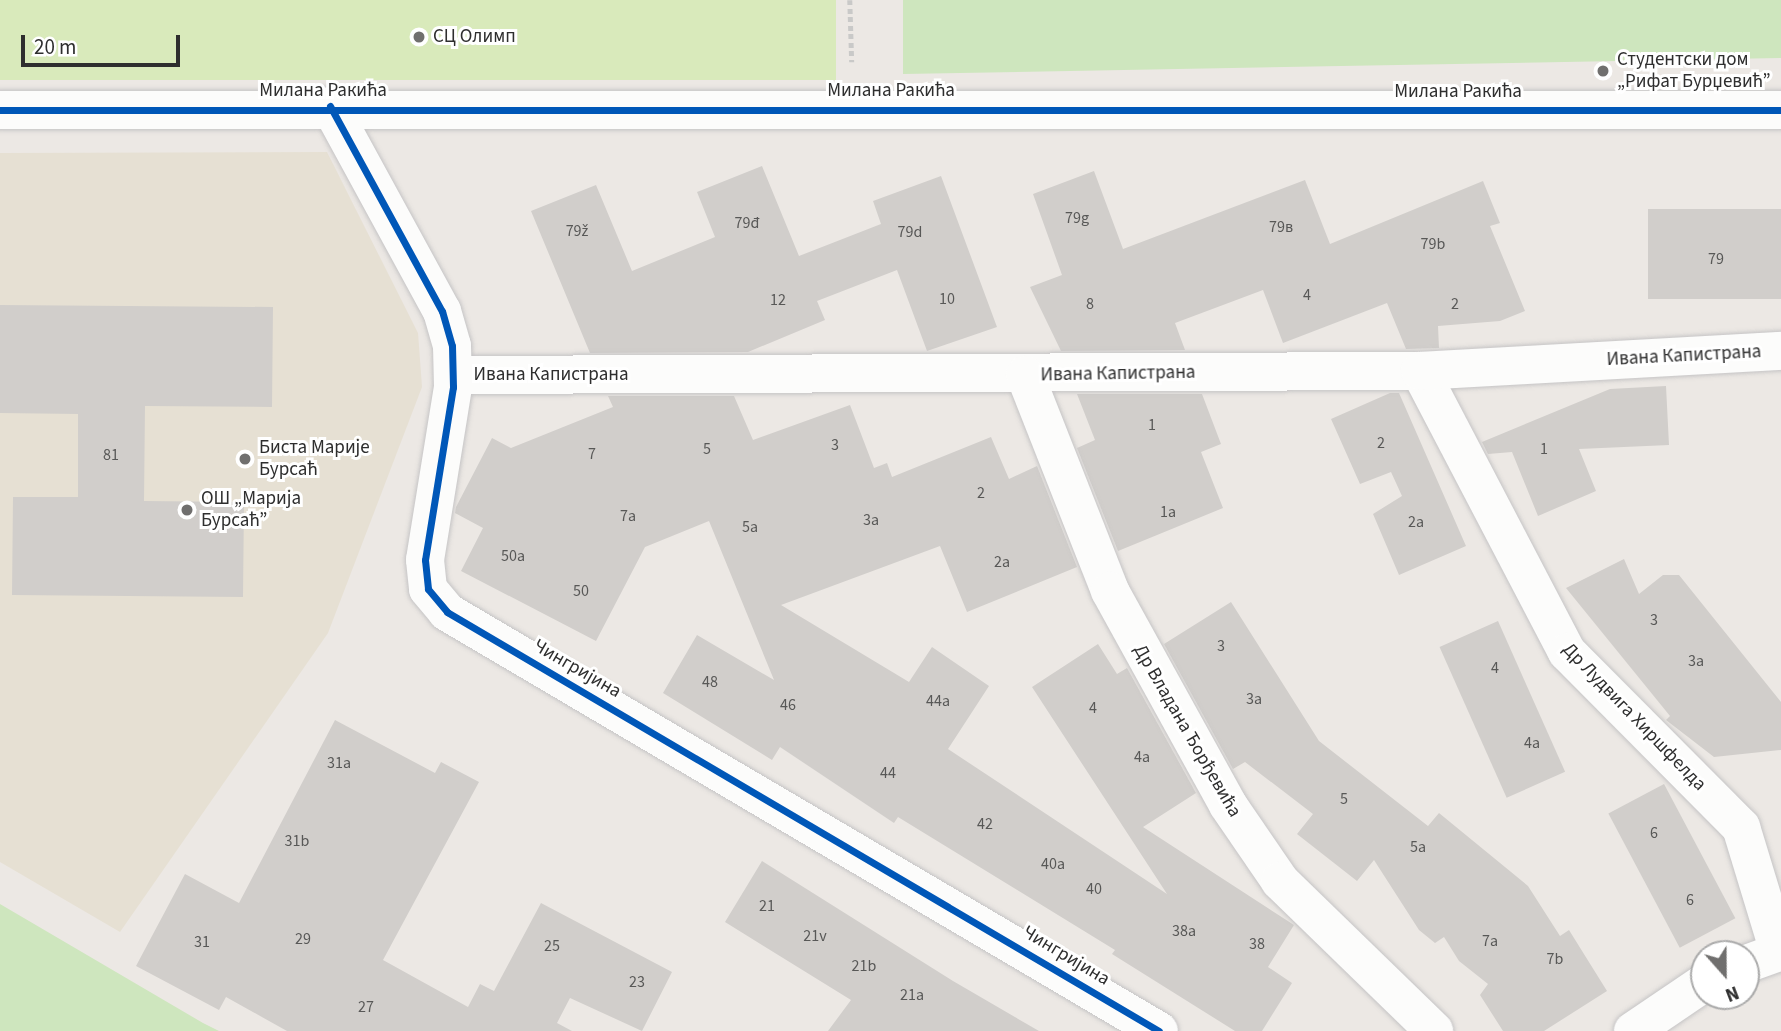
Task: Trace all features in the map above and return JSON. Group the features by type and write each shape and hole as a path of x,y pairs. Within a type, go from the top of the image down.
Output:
{"street":[{"name":"Милана Ракића","path":"0,110 330,106 1781,110"},
{"name":"Чингријина","path":"330,106 442,311 454,374 425,560 428,589 447,612 1159,1031"},
{"name":"Ивана Капистрана","path":"454,374 1420,371 1781,351"},
{"name":"Др Лудвига Хиршфелда","path":"1420,371 1567,652 1741,827 1769,956"},
{"name":"Др Владана Ђорђевића","path":"1025,374 1110,591 1228,806 1280,881 1434,1031"},
{"path":"1633,1031 1690,992"}],"path":[{"path":"850,0 853,69"}],"shaded area":[{"name":"ОШ „Марија Бурсаћ”","path":"327,152 418,333 422,387 328,633 120,932 0,862 0,153"}],"green space":[{"name":"СЦ Олимп","path":"0,0 836,0 836,80 0,80"},
{"path":"903,0 1781,0 1781,58 903,74"},
{"path":"0,904 203,1023 219,1031 0,1031"}],"building":[{"path":"762,166 799,256 881,224 873,201 941,176 997,327 927,351 897,270 817,301 825,320 748,352 590,353 531,211 596,185 632,271 715,237 697,192"},
{"path":"1094,171 1123,249 1305,180 1330,244 1483,181 1500,223 1490,226 1525,311 1500,321 1438,326 1439,348 1406,349 1387,303 1283,343 1263,290 1175,323 1185,350 1061,351 1030,287 1062,275 1033,194"},
{"path":"1648,209 1781,209 1781,299 1648,299"},
{"path":"0,305 273,307 272,407 145,406 144,501 244,502 243,597 12,595 13,497 78,497 78,414 0,413"},
{"path":"1666,386 1669,445 1579,449 1596,491 1538,516 1512,452 1488,454 1482,442 1610,389"},
{"path":"1390,393 1399,393 1466,546 1399,575 1373,514 1402,496 1391,472 1360,484 1331,419"},
{"path":"1077,394 1202,394 1221,444 1201,452 1223,508 1118,551 1077,448 1095,440"},
{"path":"608,396 734,396 753,440 850,405 874,468 887,463 892,477 991,437 1009,479 1037,466 1077,567 967,612 940,546 781,605 909,682 932,647 989,686 948,749 1167,894 1032,687 1098,644 1117,674 1127,668 1196,793 1143,827 1294,925 1268,967 1292,983 1262,1031 1235,1031 1112,954 1115,950 898,817 894,823 780,747 772,760 663,693 697,635 774,680 709,521 645,547 596,641 461,571 483,528 455,513 456,507 492,438 511,448 613,407"},
{"path":"1624,559 1639,594 1663,575 1679,575 1781,702 1781,750 1714,757 1666,720 1670,716 1566,588"},
{"path":"1231,602 1319,741 1428,826 1439,813 1528,886 1560,936 1569,930 1607,991 1544,1031 1503,1031 1480,995 1488,984 1459,961 1444,937 1435,943 1419,930 1374,860 1357,881 1297,834 1313,814 1245,762 1233,769 1164,644"},
{"path":"1498,621 1565,772 1507,798 1440,647"},
{"path":"335,720 435,773 441,762 479,782 383,960 468,1007 480,984 494,991 541,903 672,972 642,1031 570,998 557,1023 572,1031 287,1031 226,997 219,1010 136,966 185,874 239,903"},
{"path":"1664,784 1735,918 1680,948 1608,814"},
{"path":"762,861 953,981 1039,1031 828,1031 851,1000 725,922"}],"cycle path":[{"path":"330,106 442,311 452,346 453,387 425,560 428,589 447,612 1159,1031"},
{"path":"0,110 1781,110"}],"place":[{"name":"СЦ Олимп","path":"419,37"},
{"name":"Студентски дом „Рифат Бурџевић”","path":"1603,71"},
{"name":"Биста Марије Бурсаћ","path":"245,459"},
{"name":"ОШ „Марија Бурсаћ”","path":"187,510"}]}
